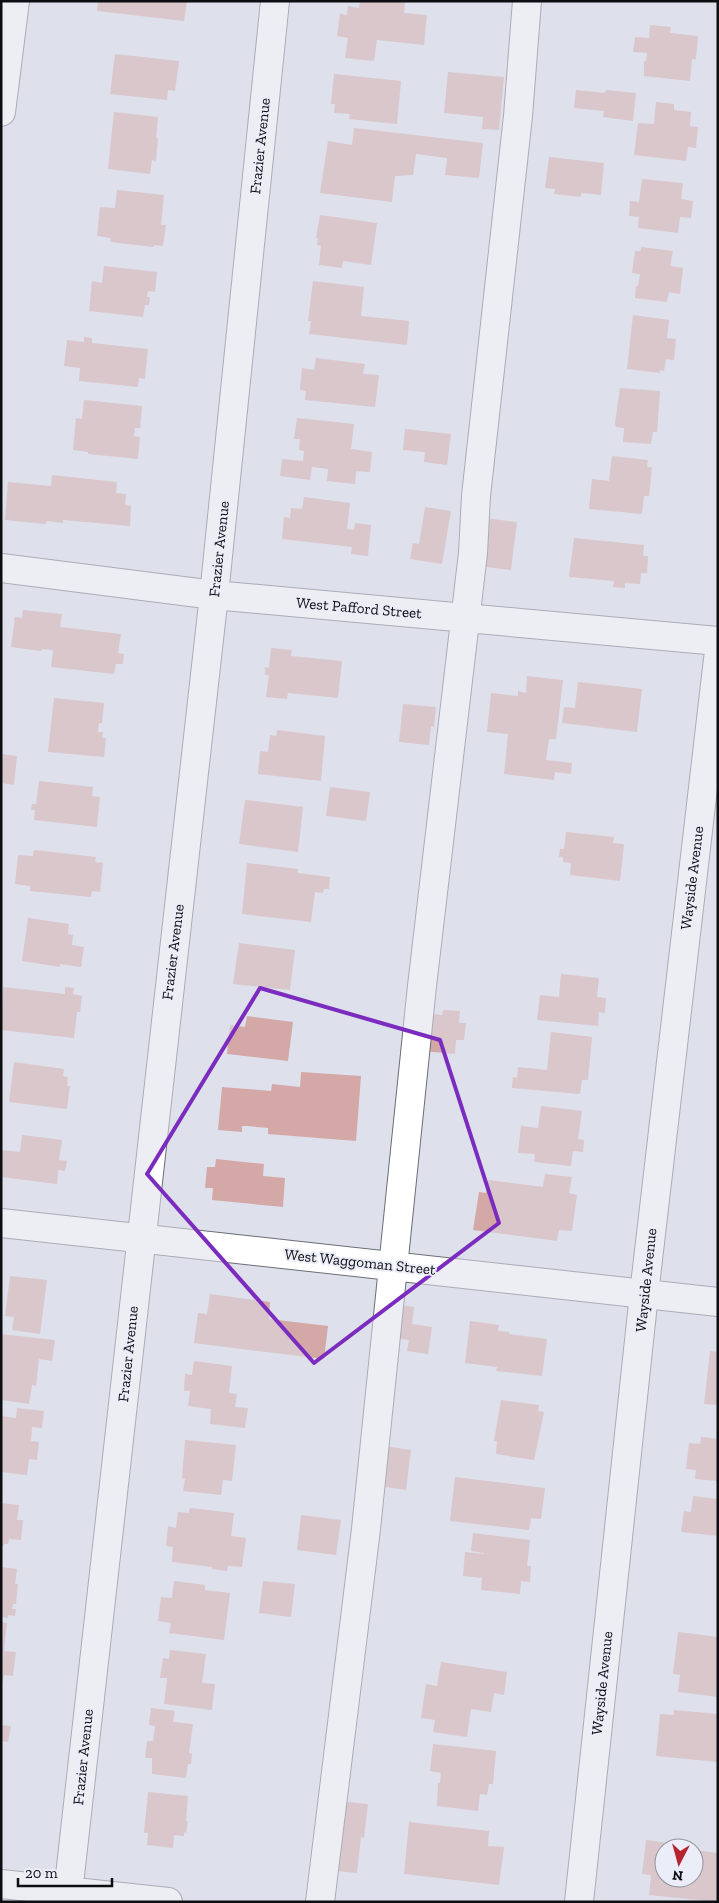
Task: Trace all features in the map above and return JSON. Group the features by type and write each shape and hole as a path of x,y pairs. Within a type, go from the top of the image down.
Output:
{"street":[{"path":"1,112 15,1"},
{"name":"Frazier Avenue","path":"67,1896 214,595 275,1"},
{"path":"320,1902 366,1529 423,976 465,618 492,338 518,116 527,1"},
{"name":"West Pafford Street","path":"1,568 214,595 718,641"},
{"name":"Wayside Avenue","path":"579,1902 644,1294 718,659"},
{"name":"West Waggoman Street","path":"1,1223 718,1302"},
{"path":"1,1884 67,1896 168,1902"}],"highlighted area":[{"path":"260,988 440,1040 499,1223 314,1363 147,1174"}],"building":[{"path":"98,1 187,1 184,21 97,11"},
{"path":"360,1 405,1 404,13 427,15 424,45 377,40 374,61 345,58 348,38 337,36 340,14 347,15 348,6 359,8"},
{"path":"650,25 671,27 670,33 698,36 696,59 692,59 690,81 644,76 644,61 646,61 647,53 633,52 635,37 649,38"},
{"path":"115,54 179,61 175,91 168,90 167,100 110,94"},
{"path":"448,72 504,77 499,130 482,129 483,117 444,113"},
{"path":"334,74 401,81 397,124 349,119 350,114 334,113 335,104 331,104"},
{"path":"576,90 605,93 606,90 636,93 633,121 603,117 604,111 574,108"},
{"path":"656,102 674,104 674,110 691,112 690,126 698,127 696,148 688,147 686,161 634,155 638,123 654,124"},
{"path":"114,112 158,117 156,161 152,160 150,174 108,169"},
{"path":"354,128 483,143 479,178 445,175 447,158 416,154 413,175 395,176 392,202 320,193 328,141 352,145"},
{"path":"549,157 604,163 601,195 581,193 581,197 554,194 555,189 545,188"},
{"path":"642,179 683,183 681,199 693,201 691,218 680,217 678,233 638,228 639,217 629,216 630,201 639,202"},
{"path":"117,190 164,195 161,225 166,225 163,246 154,245 154,247 110,242 111,238 97,236 100,207 115,208"},
{"path":"320,215 377,223 371,265 343,261 342,268 319,265 321,246 317,245 318,239 316,238"},
{"path":"641,247 673,251 670,266 683,268 680,294 669,292 667,302 635,298 640,274 632,273 635,251 641,251"},
{"path":"104,266 157,272 155,292 148,291 147,297 150,297 149,305 145,305 143,317 89,311 92,281 102,283"},
{"path":"313,281 364,287 361,316 409,321 407,345 309,334 311,321 308,321"},
{"path":"633,315 669,320 667,338 676,339 674,360 666,359 664,371 660,370 660,373 627,369"},
{"path":"84,337 92,338 92,343 148,349 145,379 139,378 138,387 79,381 80,368 64,366 67,340 84,342"},
{"path":"316,358 365,364 363,374 379,375 375,407 305,400 306,391 300,390 302,368 314,370"},
{"path":"620,388 660,391 657,432 653,432 651,444 623,442 624,428 616,427 615,423"},
{"path":"84,400 142,406 140,428 135,428 134,436 140,437 138,459 88,454 88,452 73,450 76,418 82,419"},
{"path":"297,418 354,424 351,449 372,452 370,472 356,471 355,484 327,481 328,469 312,467 310,480 280,476 282,459 303,461 304,451 299,450 300,439 294,439"},
{"path":"405,429 451,434 447,465 424,462 425,452 403,450"},
{"path":"612,456 648,460 647,467 652,467 649,496 644,496 642,514 589,509 592,479 609,481"},
{"path":"52,475 117,482 116,493 126,494 125,505 131,506 130,526 63,520 63,523 46,521 46,524 5,520 8,482 51,486"},
{"path":"304,497 350,503 347,529 354,530 355,523 371,525 368,556 351,554 352,547 282,539 284,517 290,518 291,508 302,509"},
{"path":"425,507 451,511 442,564 410,559 413,543 419,544"},
{"path":"485,518 517,522 511,570 479,566"},
{"path":"574,538 644,545 643,556 648,556 647,573 641,573 640,584 625,583 625,588 613,587 614,581 569,577"},
{"path":"23,610 62,614 60,627 121,634 118,653 124,654 123,664 116,664 114,674 51,667 53,650 42,649 41,651 11,647 15,617 22,618"},
{"path":"271,648 292,650 291,656 342,661 338,698 288,693 287,699 266,697 269,675 265,675 265,667 269,668"},
{"path":"527,676 563,680 556,739 549,739 546,760 572,763 571,774 555,772 554,780 504,774 508,734 487,732 491,693 518,696 518,691 526,693"},
{"path":"578,682 642,689 637,732 562,723 564,707 575,708"},
{"path":"54,698 104,703 102,723 99,723 98,732 103,732 102,738 106,738 104,757 48,752"},
{"path":"403,704 436,707 434,727 431,726 429,745 399,742"},
{"path":"277,730 325,736 321,781 258,774 260,751 268,752 270,735 276,736"},
{"path":"1,754 17,756 14,785 1,783"},
{"path":"39,781 93,787 92,796 100,797 97,827 34,820 35,810 31,810 32,804 36,804"},
{"path":"330,787 370,792 366,821 326,816"},
{"path":"245,800 303,807 298,852 239,844"},
{"path":"566,832 614,837 613,843 624,844 620,881 570,875 571,863 563,862 563,857 559,857 560,849 564,849"},
{"path":"34,850 96,857 95,862 103,863 100,892 92,891 91,897 30,891 30,886 15,884 18,855 33,856"},
{"path":"247,863 298,869 298,873 330,877 329,889 324,889 323,893 315,892 311,922 242,914"},
{"path":"28,918 69,924 68,934 73,935 72,945 84,947 81,967 60,964 60,967 22,961"},
{"path":"239,943 295,950 290,990 233,984"},
{"path":"561,974 599,978 597,997 606,998 605,1013 599,1012 598,1026 537,1020 540,995 559,997"},
{"path":"3,987 65,994 65,987 74,988 73,994 82,996 80,1012 77,1012 74,1038 1,1030"},
{"path":"443,1010 460,1011 459,1023 466,1023 464,1040 456,1040 455,1054 423,1051 426,1013 442,1015"},
{"path":"247,1016 293,1022 288,1061 227,1054 230,1025 245,1027"},
{"path":"551,1032 592,1037 588,1080 582,1080 580,1094 512,1088 513,1077 517,1078 518,1067 547,1070"},
{"path":"14,1062 64,1069 63,1076 68,1077 67,1086 70,1086 67,1109 9,1102"},
{"path":"301,1072 361,1076 356,1141 268,1134 268,1128 247,1126 242,1126 242,1132 218,1130 222,1087 271,1091 272,1084 300,1087"},
{"path":"541,1106 582,1111 578,1139 584,1140 583,1152 573,1151 571,1166 534,1162 535,1154 518,1153 521,1126 538,1128"},
{"path":"22,1135 62,1140 59,1160 67,1161 65,1171 58,1170 57,1184 1,1177 1,1150 20,1152"},
{"path":"216,1159 264,1164 263,1176 285,1178 283,1207 212,1200 213,1188 205,1188 207,1167 215,1167"},
{"path":"545,1174 572,1177 569,1193 577,1195 572,1231 559,1230 557,1241 473,1230 479,1192 486,1193 488,1180 543,1187"},
{"path":"10,1276 47,1280 40,1334 12,1330 14,1317 5,1316"},
{"path":"210,1294 270,1302 269,1319 328,1326 324,1359 194,1343 198,1313 207,1314"},
{"path":"393,1304 414,1307 412,1324 432,1327 428,1354 407,1351 409,1340 388,1337"},
{"path":"470,1321 499,1325 498,1331 509,1332 509,1334 547,1339 542,1376 496,1371 497,1367 465,1363"},
{"path":"1,1334 55,1340 52,1361 39,1359 36,1386 32,1385 29,1404 1,1400"},
{"path":"710,1351 718,1352 718,1405 704,1404"},
{"path":"194,1361 232,1366 229,1393 237,1394 235,1407 248,1408 245,1428 210,1424 211,1409 188,1406 190,1391 184,1391 185,1374 192,1375"},
{"path":"501,1400 539,1405 538,1411 544,1412 534,1460 496,1454 497,1441 494,1441"},
{"path":"17,1408 44,1411 42,1428 32,1427 31,1441 39,1442 37,1460 29,1459 27,1475 1,1472 1,1416 16,1418"},
{"path":"701,1437 718,1439 718,1481 695,1479 696,1470 686,1469 689,1443 700,1444"},
{"path":"185,1440 236,1445 232,1481 223,1480 221,1495 183,1491 185,1479 182,1478"},
{"path":"378,1445 411,1450 406,1490 372,1485"},
{"path":"455,1477 545,1488 541,1519 531,1518 529,1530 450,1521"},
{"path":"693,1496 718,1499 718,1536 681,1532 684,1511 691,1512"},
{"path":"1,1503 19,1505 17,1520 23,1520 21,1540 9,1539 8,1544 4,1544 4,1546 1,1546"},
{"path":"190,1508 234,1513 231,1536 246,1538 242,1567 228,1566 227,1571 212,1569 212,1567 172,1562 173,1547 166,1546 168,1526 176,1528 178,1512 189,1513"},
{"path":"301,1515 341,1520 336,1555 297,1550"},
{"path":"473,1533 530,1540 527,1566 531,1566 530,1582 521,1581 520,1594 481,1590 482,1578 463,1576 465,1552 484,1554 471,1551"},
{"path":"1,1567 17,1569 15,1584 18,1584 16,1604 13,1604 12,1609 16,1609 15,1616 8,1615 8,1618 1,1617"},
{"path":"174,1581 205,1585 205,1590 230,1593 224,1640 169,1633 171,1623 158,1621 161,1597 172,1598"},
{"path":"263,1581 295,1584 291,1617 259,1613"},
{"path":"1,1622 7,1623 4,1651 16,1652 13,1676 4,1675 2,1684"},
{"path":"678,1632 718,1637 718,1697 678,1692 680,1675 673,1674"},
{"path":"170,1650 206,1654 202,1683 215,1684 212,1710 164,1704 167,1678 160,1678 163,1658 169,1659"},
{"path":"441,1662 507,1672 504,1695 494,1693 491,1712 471,1709 467,1737 433,1732 435,1720 421,1718 426,1684 437,1686"},
{"path":"151,1708 175,1711 173,1722 193,1724 189,1753 192,1754 191,1764 188,1764 186,1778 152,1774 152,1758 145,1758 147,1741 153,1741 155,1726 149,1725"},
{"path":"674,1710 718,1714 718,1762 656,1756 660,1714 674,1715"},
{"path":"1,1725 11,1726 8,1742 1,1741"},
{"path":"433,1744 496,1751 493,1784 489,1784 487,1795 480,1794 478,1811 437,1806 438,1783 440,1783 441,1773 430,1771"},
{"path":"148,1792 188,1796 186,1833 184,1832 184,1836 174,1835 173,1848 147,1845 148,1833 144,1833"},
{"path":"337,1801 368,1804 364,1838 361,1837 357,1873 326,1870"},
{"path":"409,1822 489,1831 488,1846 504,1847 499,1885 404,1874"},
{"path":"646,1840 654,1841 654,1888 704,1888 704,1851 718,1853 718,1902 649,1895 651,1875 642,1874"}]}
